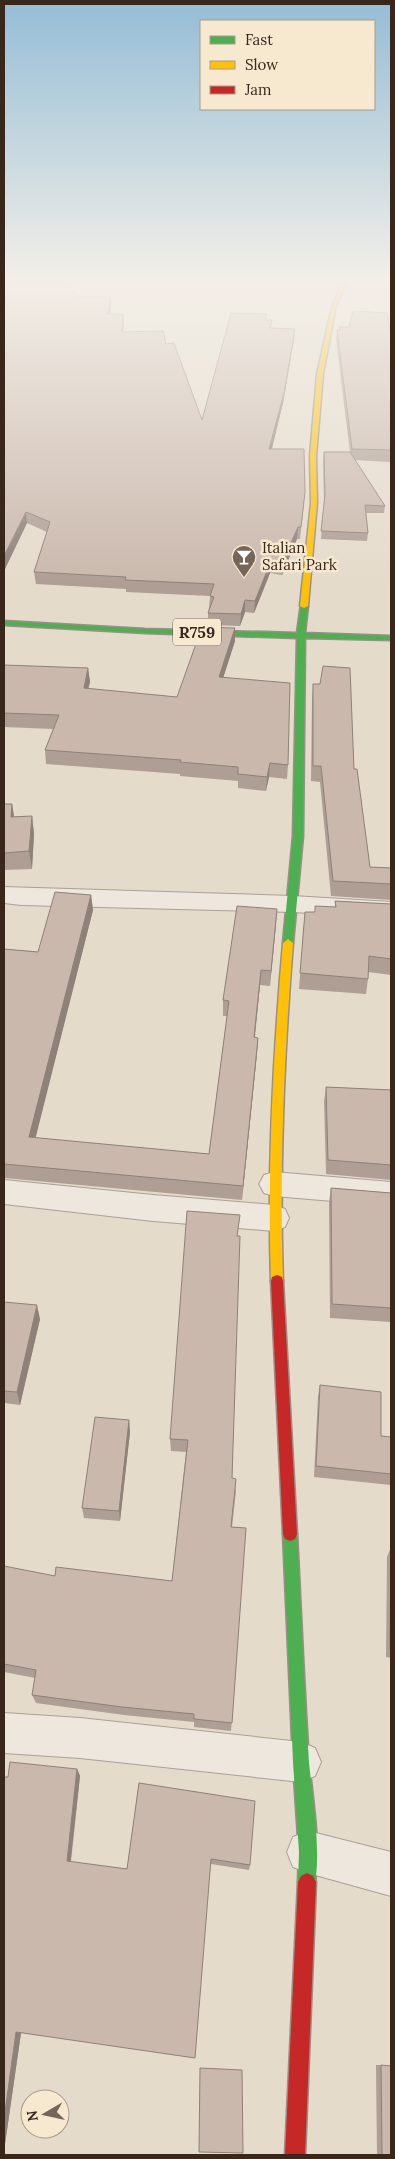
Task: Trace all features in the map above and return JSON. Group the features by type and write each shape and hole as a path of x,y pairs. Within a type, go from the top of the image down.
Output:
{"street":[{"path":"295,2155 308,1852 301,1762 274,1218 274,1184 282,1015 293,904 300,789 301,635 314,503 313,456 319,382"},
{"name":"R759","path":"4,622 145,631 391,638"},
{"path":"4,895 293,904 391,910"},
{"path":"274,1184 391,1194"},
{"path":"4,1192 153,1208 274,1218"},
{"path":"4,1733 80,1738 301,1762"},
{"path":"308,1852 391,1874"}],"building":[{"path":"4,382 188,382 202,420 212,382 286,382 269,449 304,449 305,492 301,527 298,527 282,563 271,561 255,601 245,600 241,614 208,613 214,597 210,596 214,584 125,580 126,577 34,572 50,522 26,512 4,556"},
{"path":"344,382 391,382 391,450 352,449"},
{"path":"324,452 350,452 385,506 365,505 368,533 321,531 325,495"},
{"path":"202,627 235,628 219,677 290,683 288,765 270,763 267,777 238,774 238,767 180,762 181,760 45,750 59,715 4,713 4,665 88,668 84,688 177,697"},
{"path":"323,666 350,668 354,769 357,769 370,867 391,868 391,884 333,881 321,766 313,766 313,684 320,684"},
{"path":"4,804 12,804 11,817 32,816 29,851 4,853"},
{"path":"55,892 91,895 29,1137 209,1154 229,1001 223,1000 237,906 277,909 271,971 261,970 254,1037 258,1038 243,1186 4,1164 4,949 38,952"},
{"path":"335,901 391,904 391,959 369,956 368,979 300,973 305,912 315,912 315,906 336,907"},
{"path":"326,1087 391,1090 391,1165 328,1160"},
{"path":"331,1188 391,1193 391,1308 332,1304"},
{"path":"187,1211 240,1215 237,1236 240,1236 232,1478 236,1479 231,1527 246,1528 232,1723 194,1719 194,1714 32,1695 36,1670 4,1664 4,1566 55,1576 56,1567 172,1581 188,1440 170,1439"},
{"path":"4,1302 37,1305 17,1392 4,1391"},
{"path":"320,1385 381,1392 381,1436 391,1437 391,1474 316,1466"},
{"path":"95,1417 129,1420 119,1511 82,1508"},
{"path":"391,1547 391,1649 390,1649"},
{"path":"10,1762 77,1769 67,1861 127,1869 139,1783 255,1801 250,1865 211,1859 195,2058 16,2032 4,2119 4,1777 8,1777"},
{"path":"381,2065 391,2066 391,2155 382,2155"},
{"path":"200,2068 242,2070 243,2153 199,2152"}],"traffic: fast":[{"path":"288,943 298,836 301,635 304,606"},
{"path":"4,623 145,631 391,638"},
{"path":"290,1534 301,1762 308,1852 307,1882"}],"traffic: slow":[{"path":"304,606 314,503 313,456 319,382"},
{"path":"277,1281 275,1196 277,1112 281,1027 288,943"}],"traffic: jam":[{"path":"277,1281 290,1534"},
{"path":"295,2155 307,1882"}],"place":[{"name":"Italian Safari Park","path":"244,578"}]}
